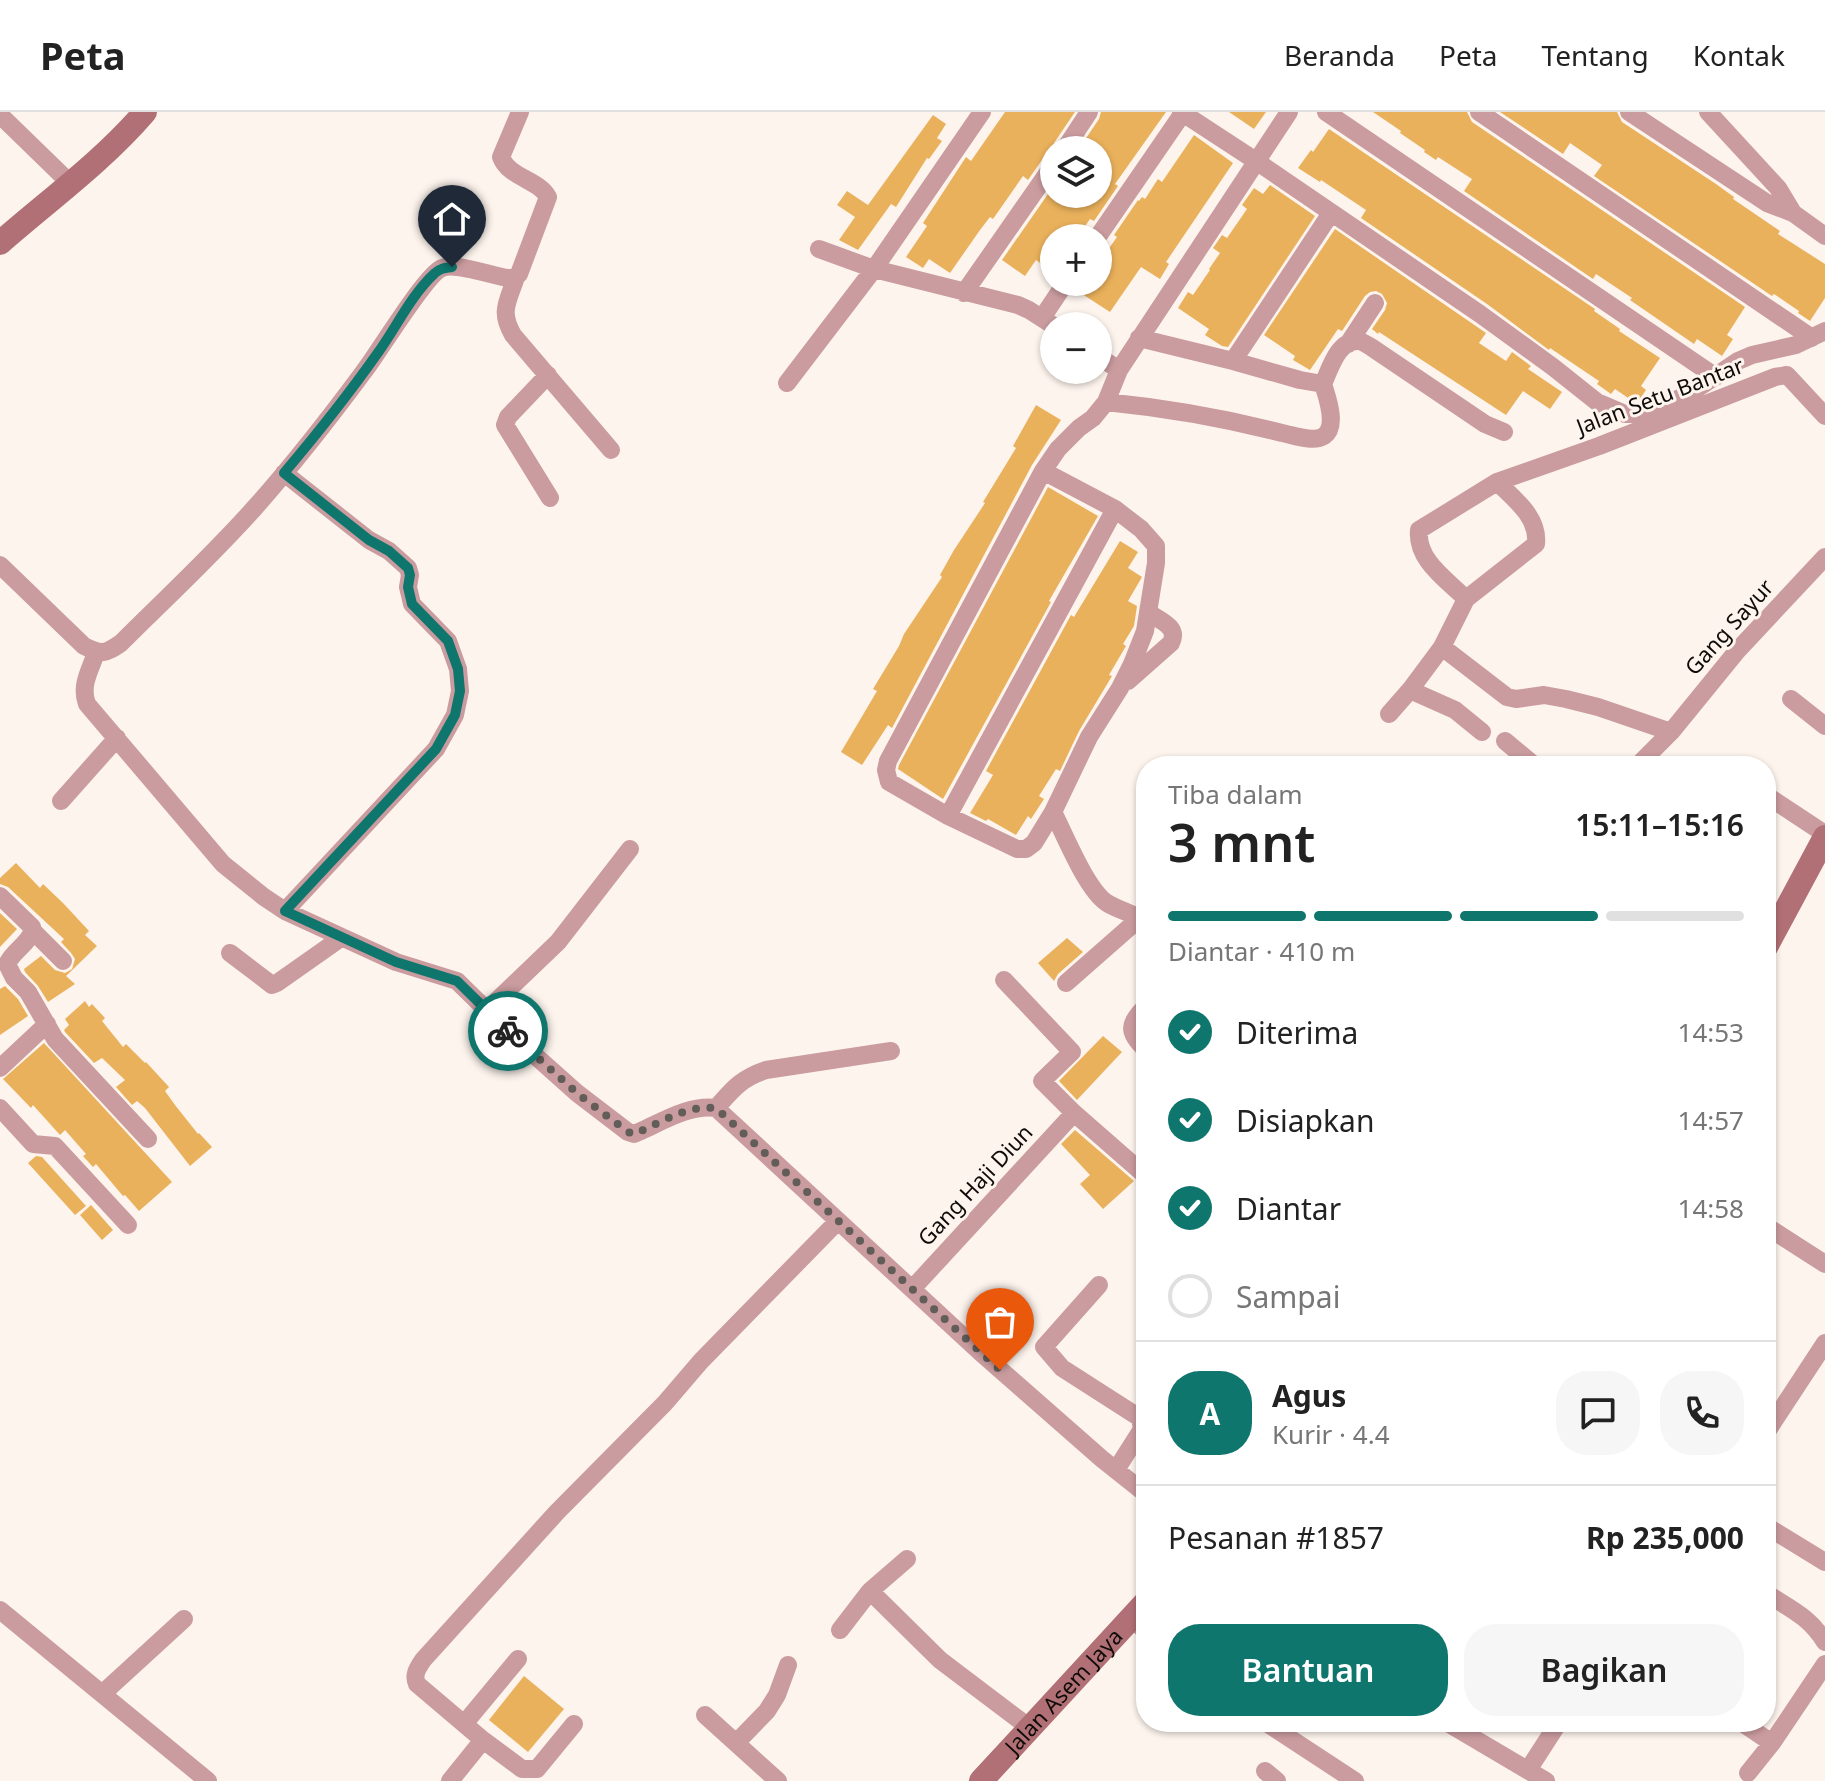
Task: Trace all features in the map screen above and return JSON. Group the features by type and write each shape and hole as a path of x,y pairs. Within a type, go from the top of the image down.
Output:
{"main road":[{"path":"0,243 112,147 145,112"},
{"path":"1776,910 1825,836"},
{"name":"Jalan Asem Jaya","path":"981,1781 1136,1622"}],"street":[{"path":"520,112 501,157 510,169 545,191 548,197 522,269 516,277 505,310 505,322 611,450"},
{"path":"787,383 874,269 982,112"},
{"path":"1073,136 1089,112"},
{"path":"1043,471 1115,509 1141,529 1156,546 1156,563 1145,631 1132,664 1089,737 1053,812 1034,843 1026,849 1010,847 889,782 886,776 888,761 1043,471 1058,449 1106,402 1119,370 1139,338 1289,112"},
{"path":"1326,112 1716,377"},
{"path":"1479,112 1818,335"},
{"path":"1629,112 1767,203 1793,213 1825,236"},
{"path":"1708,112 1778,188 1793,213"},
{"path":"1107,224 1182,113 1480,314 1597,402 1625,414 1640,414 1657,408 1689,394 1738,361 1796,345 1818,335"},
{"path":"0,115 71,184"},
{"path":"964,293 1040,184"},
{"path":"1233,361 1331,213"},
{"path":"819,249 874,269 1018,305 1040,317"},
{"path":"0,565 84,646 96,653 106,653 121,643 257,505 319,431 433,275 441,268 452,267 499,277 516,277"},
{"path":"1106,402 1165,408 1298,437 1318,438 1328,431 1331,424 1323,384 1337,354 1348,344 1375,303"},
{"path":"1139,338 1323,384"},
{"path":"1348,344 1359,341 1371,347 1485,424 1504,432"},
{"path":"1112,365 1119,370"},
{"path":"548,375 508,417 505,425 550,498"},
{"name":"Jalan Setu Bantar","path":"1497,482 1775,377 1787,375 1825,416"},
{"path":"284,473 408,568 412,604 448,641 458,669 460,691 455,715 436,749 285,911"},
{"path":"1389,714 1442,647 1466,599 1536,544 1537,533 1525,509 1497,482 1419,530 1418,542 1426,560 1466,599"},
{"path":"948,816 1115,509"},
{"name":"Gang Sayur","path":"1647,756 1671,732 1737,651 1825,557"},
{"path":"1120,688 1174,638 1171,628 1149,613"},
{"path":"1442,647 1507,697 1516,699 1544,695 1566,699 1671,732"},
{"path":"96,653 84,686 83,695 87,704 223,864 264,897 285,911 396,962 457,981 577,1093 628,1132 634,1134 690,1109 716,1108 991,1362 1136,1486"},
{"path":"1410,690 1455,710 1482,732"},
{"path":"1791,699 1825,726"},
{"path":"61,801 117,738"},
{"path":"1505,741 1523,756"},
{"path":"1776,803 1825,836"},
{"path":"1053,812 1097,893 1105,901 1136,917"},
{"path":"487,1010 558,942 630,849"},
{"path":"0,896 63,961"},
{"path":"1066,983 1136,926"},
{"path":"33,931 30,938 9,958 7,964 14,978 28,992 63,1049 148,1139"},
{"path":"230,953 272,985 341,938"},
{"path":"1004,980 1072,1052 1042,1081 1136,1167"},
{"path":"1136,1016 1131,1029 1136,1040"},
{"path":"0,1068 47,1024"},
{"path":"716,1108 740,1082 766,1070 891,1051"},
{"path":"0,1108 33,1144 55,1146 128,1225"},
{"name":"Gang Haji Diun","path":"912,1289 1074,1113"},
{"path":"574,1724 537,1769 522,1769 417,1684 416,1671 557,1512 838,1221"},
{"path":"1776,1232 1825,1264"},
{"path":"1099,1285 1044,1347 1062,1368 1136,1415"},
{"path":"1776,1418 1825,1343"},
{"path":"1116,1470 1136,1438"},
{"path":"1776,1532 1825,1562"},
{"path":"840,1630 870,1591 907,1559"},
{"path":"870,1591 940,1660 1030,1728"},
{"path":"1776,1601 1802,1614 1825,1642"},
{"path":"0,1610 208,1781"},
{"path":"102,1694 184,1619"},
{"path":"464,1724 518,1659"},
{"path":"1748,1773 1825,1664"},
{"path":"736,1743 767,1711 777,1695 788,1665"},
{"path":"705,1715 778,1781"},
{"path":"1280,1732 1355,1781"},
{"path":"1461,1732 1535,1776 1555,1732"},
{"path":"1756,1732 1772,1743"},
{"path":"450,1781 483,1740"}],"building":[{"path":"1005,112 1075,112 1059,136 1040,136 1040,163 1028,180 1023,176 950,273 929,259 923,268 906,257 927,226 923,223 966,157 971,161"},
{"path":"1101,112 1166,112 1115,184 1118,186 1112,195 1112,136 1087,136"},
{"path":"1229,112 1266,112 1254,129"},
{"path":"1373,112 1467,112 1472,122 1745,307 1727,335 1733,339 1722,356 1697,339 1694,344 1596,274 1593,279 1464,191 1472,179 1438,157 1436,160 1424,152"},
{"path":"1500,112 1617,112 1622,122 1716,184 1780,231 1778,234 1825,264 1825,298 1810,321 1594,176 1602,165 1570,143 1563,154"},
{"path":"933,115 946,124 937,138 942,141 927,158 896,207 891,204 858,250 839,240 855,217 837,205 847,191 868,205"},
{"path":"1329,129 1595,309 1619,331 1660,358 1641,386 1646,390 1638,402 1615,389 1611,394 1597,384 1599,381 1549,350 1361,218 1366,210 1298,168"},
{"path":"1194,135 1233,163 1166,262 1169,264 1160,279 1141,267 1110,312 1085,296 1112,296 1112,244 1117,237 1114,235 1138,200 1142,197 1145,199 1158,179 1162,182"},
{"path":"1270,185 1315,216 1228,347 1222,346 1205,335 1209,329 1178,308 1188,292 1193,295 1210,270 1220,253 1213,248 1222,235 1227,238 1247,209 1242,205 1254,188 1263,194"},
{"path":"1040,205 1040,208 1103,208 1094,221 1090,219 1087,224 1040,224 1040,263 1036,260 1025,276 1002,260"},
{"path":"1335,229 1486,333 1479,343 1506,361 1512,352 1531,366 1528,369 1562,392 1550,409 1523,391 1506,415 1378,334 1372,329 1387,303 1376,291 1365,296 1342,331 1338,329 1310,370 1293,360 1295,356 1264,335"},
{"path":"1036,405 1061,420 1032,465 892,728 888,725 862,765 841,752 877,691 873,689 904,634 942,577 940,575 954,550 1016,448 1013,446"},
{"path":"1048,487 1098,516 943,799 898,769 899,765"},
{"path":"1120,541 1138,552 1128,568 1142,577 1128,601 1137,606 1134,626 1109,675 1112,676 1079,731 1060,771 1056,769 1039,796 1044,799 1016,835 970,813 993,775 986,771 1071,615 1074,617"},
{"path":"16,863 40,888 43,884 63,903 89,931 85,935 97,946 66,976 75,984 48,1002 24,969 41,956 55,970 65,973 72,969 75,959 61,942 64,939 8,887 0,884 0,878"},
{"path":"0,913 17,929 0,947"},
{"path":"1067,938 1083,952 1054,981 1038,963"},
{"path":"5,986 18,999 28,1016 0,1035 0,989"},
{"path":"85,1001 105,1018 102,1021 123,1047 126,1044 169,1087 165,1091 175,1105 212,1147 190,1166 145,1108 137,1101 132,1105 116,1087 125,1080 102,1058 94,1063 65,1032 69,1025 65,1019"},
{"path":"1103,1036 1122,1052 1077,1100 1059,1081"},
{"path":"44,1043 172,1182 139,1211 96,1164 93,1167 65,1130 60,1135 33,1105 31,1108 3,1079"},
{"path":"1075,1130 1134,1181 1103,1209 1080,1184 1090,1175 1061,1144"},
{"path":"36,1156 42,1157 86,1206 75,1215 28,1163"},
{"path":"91,1205 113,1230 102,1240 80,1215"},
{"path":"524,1676 564,1709 528,1752 489,1720"}],"way so far":[{"path":"508,1031 577,1093 628,1132 634,1134 690,1109 716,1108 1000,1370"}],"route":[{"path":"452,267 441,268 433,275 378,354 284,473 408,568 412,604 448,641 458,669 460,691 455,715 436,749 285,911 396,962 457,981 508,1031"}]}
